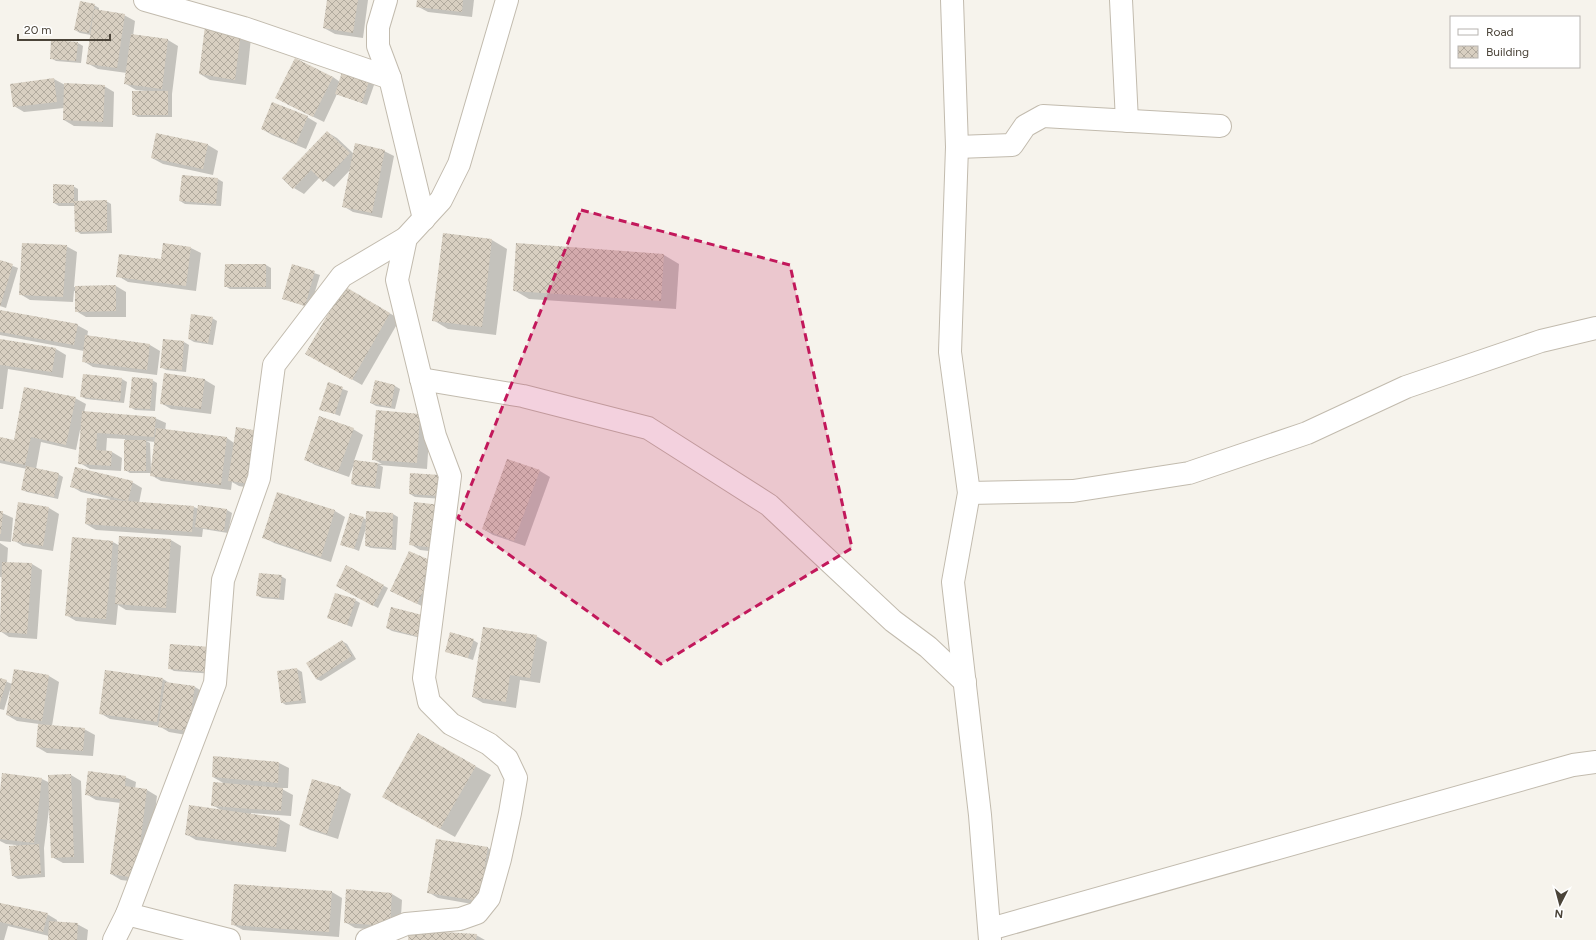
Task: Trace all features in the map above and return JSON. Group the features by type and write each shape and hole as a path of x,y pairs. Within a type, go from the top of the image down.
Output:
{"street":[{"path":"145,0 244,28 390,78"},
{"path":"386,0 377,36 382,58 390,78 424,219"},
{"path":"114,940 127,914 215,683 223,580 259,478 274,365 342,276 406,238 441,200 459,164 507,0"},
{"path":"952,0 957,147 950,352 969,493 953,582 980,815 990,935 1573,765 1596,762"},
{"path":"1121,0 1127,121"},
{"path":"957,147 1012,145 1025,126 1043,116 1220,126"},
{"path":"367,940 406,924 460,919 477,913 489,898 498,867 510,814 516,778 507,759 489,744 451,724 429,702 424,678 450,476 435,436 397,280 406,238"},
{"path":"969,493 1074,491 1190,473 1307,432 1406,387 1541,341 1596,328"},
{"path":"421,379 523,396 648,428 769,505 893,620 928,647 965,682"},
{"path":"127,914 229,940"}],"highlighted area":[{"path":"581,210 790,265 852,548 661,664 458,518"}],"building":[{"path":"327,0 358,0 353,33 323,28"},
{"path":"417,0 463,0 462,12 416,7"},
{"path":"80,1 95,4 89,33 74,30"},
{"path":"94,9 125,14 117,68 86,64"},
{"path":"205,26 241,31 235,80 199,74"},
{"path":"131,34 168,39 162,89 124,84"},
{"path":"51,40 78,42 76,61 50,59"},
{"path":"295,58 333,77 313,117 275,98"},
{"path":"342,72 369,81 362,103 335,94"},
{"path":"54,78 57,102 13,107 10,84"},
{"path":"64,83 105,85 103,122 63,120"},
{"path":"132,91 168,91 168,115 132,115"},
{"path":"272,102 308,116 296,144 261,129"},
{"path":"327,131 350,153 323,182 311,170 293,189 282,178"},
{"path":"156,133 208,144 203,169 151,158"},
{"path":"355,143 385,150 372,213 342,207"},
{"path":"182,175 218,178 216,204 179,201"},
{"path":"53,184 74,185 74,203 53,203"},
{"path":"107,200 107,231 75,232 74,201"},
{"path":"443,233 492,239 482,327 432,321"},
{"path":"22,243 67,245 63,297 19,295"},
{"path":"163,243 191,247 186,286 116,277 119,254 161,259"},
{"path":"516,243 664,254 661,301 513,291"},
{"path":"0,260 13,264 0,307"},
{"path":"225,264 266,264 266,287 224,287"},
{"path":"292,264 315,271 305,306 282,299"},
{"path":"116,285 116,311 75,312 75,286"},
{"path":"344,286 390,313 352,380 305,354"},
{"path":"0,310 78,324 74,345 0,332"},
{"path":"191,314 213,317 208,343 188,339"},
{"path":"85,335 150,344 147,370 82,362"},
{"path":"0,339 56,348 52,372 0,365"},
{"path":"163,339 184,341 182,370 160,368"},
{"path":"164,373 205,379 201,409 160,404"},
{"path":"83,374 122,378 120,401 80,397"},
{"path":"132,377 153,379 150,409 129,408"},
{"path":"375,380 395,385 391,407 370,403"},
{"path":"328,382 343,387 335,414 319,410"},
{"path":"24,387 76,397 66,445 31,437 25,465 0,460 0,437 14,440"},
{"path":"376,410 420,414 417,463 372,460"},
{"path":"82,411 156,417 154,437 97,433 96,450 112,451 111,466 78,464"},
{"path":"319,416 354,428 338,472 304,460"},
{"path":"236,427 259,431 251,484 228,481"},
{"path":"156,428 227,437 221,485 150,476"},
{"path":"124,440 146,440 146,471 124,471"},
{"path":"507,459 540,470 514,541 482,529"},
{"path":"354,460 378,463 375,487 351,484"},
{"path":"26,466 59,473 54,497 21,490"},
{"path":"75,467 133,481 128,501 70,487"},
{"path":"410,473 440,475 439,496 409,494"},
{"path":"277,492 335,510 321,557 262,538"},
{"path":"87,498 194,506 192,532 85,524"},
{"path":"18,502 49,507 43,546 12,541"},
{"path":"414,502 441,505 436,548 409,545"},
{"path":"198,505 227,509 224,531 195,527"},
{"path":"0,511 3,511 1,534 0,534"},
{"path":"366,511 393,513 392,548 365,546"},
{"path":"350,513 364,517 354,549 340,545"},
{"path":"119,536 171,539 166,608 115,604"},
{"path":"72,537 113,541 106,619 65,616"},
{"path":"409,551 432,561 423,581 427,583 417,604 390,591"},
{"path":"2,562 32,563 27,634 0,632"},
{"path":"346,565 384,585 373,606 336,586"},
{"path":"259,573 282,575 279,598 256,596"},
{"path":"335,593 356,599 347,625 327,618"},
{"path":"391,607 426,616 420,637 386,628"},
{"path":"483,627 537,635 530,678 510,675 506,702 472,697"},
{"path":"450,632 474,639 468,658 445,652"},
{"path":"342,640 352,656 316,679 306,663"},
{"path":"170,644 211,647 209,672 168,669"},
{"path":"297,668 302,700 281,703 277,671"},
{"path":"14,669 49,675 42,721 6,715"},
{"path":"105,670 163,678 157,722 99,714"},
{"path":"0,678 7,680 0,703"},
{"path":"165,682 195,686 188,731 158,727"},
{"path":"38,724 85,728 83,751 36,747"},
{"path":"418,733 476,766 440,829 382,797"},
{"path":"213,756 279,762 278,783 212,777"},
{"path":"88,771 126,776 125,786 147,789 136,878 110,874 120,799 85,795"},
{"path":"2,773 42,778 34,843 0,839 0,792"},
{"path":"71,774 74,857 51,858 48,775"},
{"path":"312,779 341,787 327,834 299,825"},
{"path":"213,782 283,788 281,811 211,806"},
{"path":"189,805 280,818 276,847 185,835"},
{"path":"436,839 488,847 479,901 427,893"},
{"path":"39,844 41,874 12,876 9,846"},
{"path":"234,884 332,891 329,932 231,925"},
{"path":"346,889 392,893 390,926 344,923"},
{"path":"0,903 48,913 43,932 0,922"},
{"path":"49,921 78,923 77,940 48,940"},
{"path":"409,930 477,934 476,940 408,940"}]}
